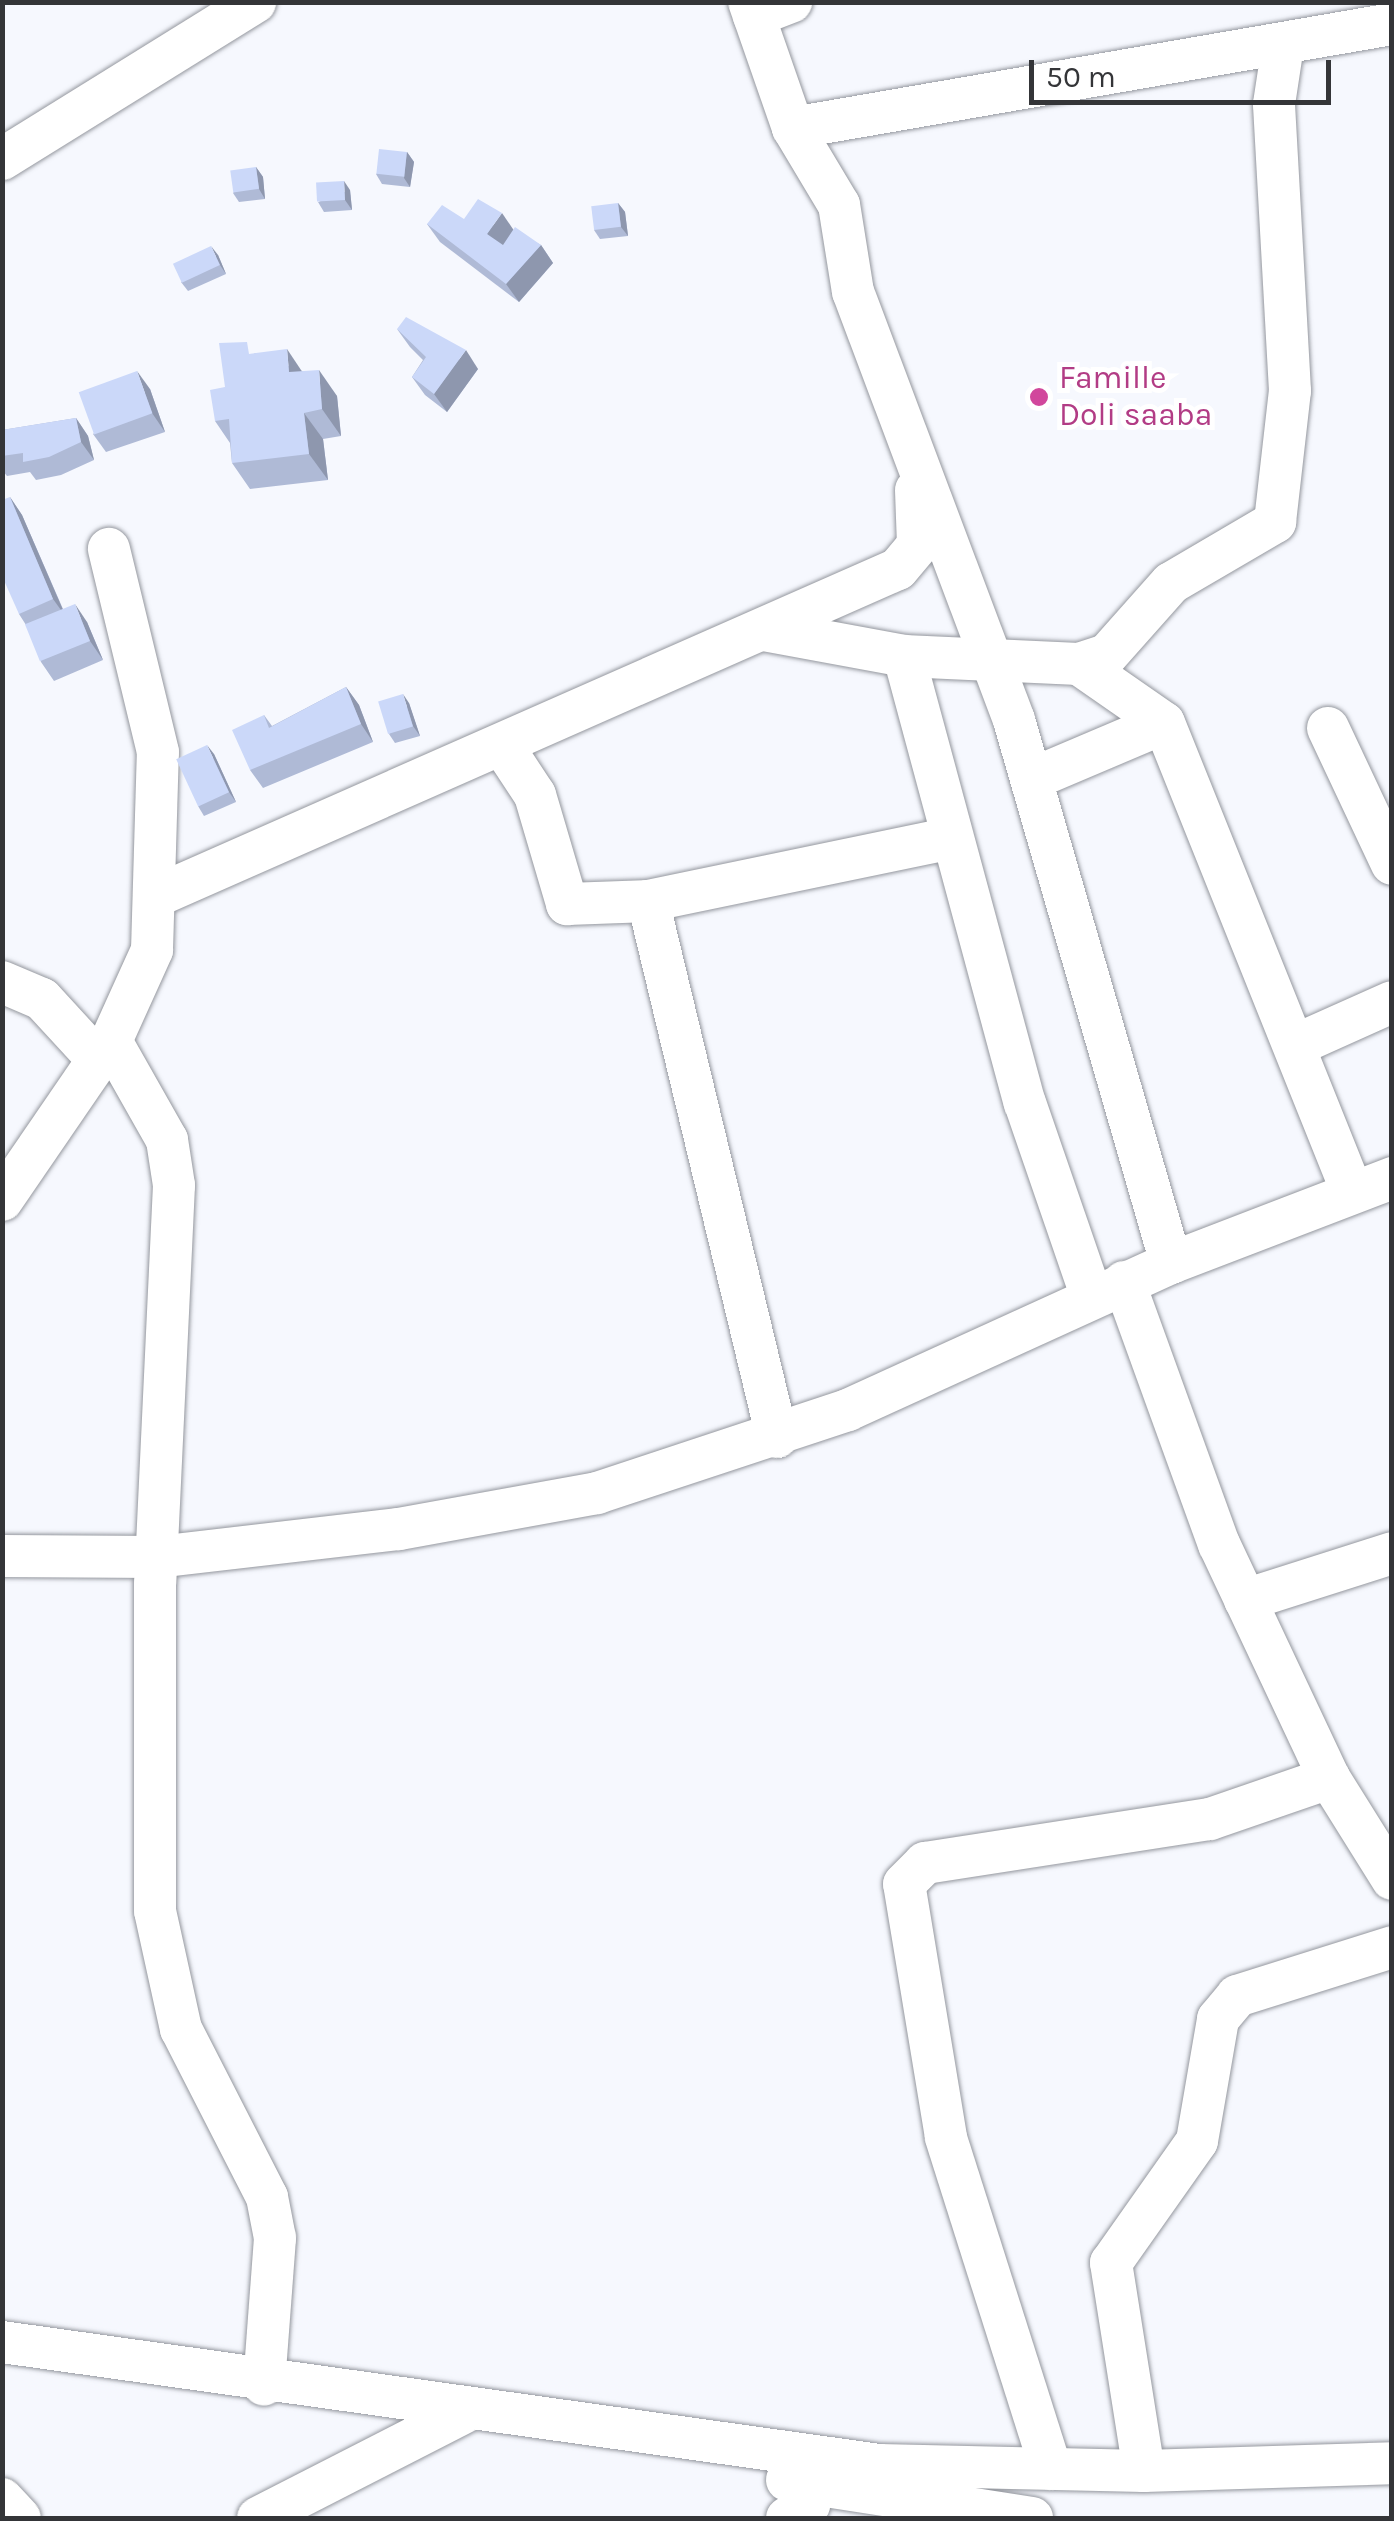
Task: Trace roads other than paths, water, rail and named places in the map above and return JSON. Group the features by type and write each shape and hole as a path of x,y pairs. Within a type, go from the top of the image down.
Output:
{"street":[{"path":"6,146 194,15 256,2"},
{"path":"765,7 792,128 838,205 853,292 910,426 988,664 1032,779 1172,1263"},
{"path":"792,128 1392,24"},
{"path":"763,630 904,656 988,664 1079,664 1107,655 1171,582 1264,531 1282,509 1289,319 1274,104 1283,44"},
{"path":"160,894 504,748 763,630 912,556 920,531 910,426"},
{"path":"2,1200 136,999 160,894 152,705 109,549"},
{"path":"904,656 948,839 1108,1290 1245,1600 1329,1778 1392,1879"},
{"path":"2,1556 157,1558 505,1511 669,1474 776,1438 1108,1290 1371,1184 1296,1046 1164,723 1079,664"},
{"path":"1032,779 1164,723"},
{"path":"1328,728 1392,864"},
{"path":"504,748 535,794 567,904 648,901 948,839"},
{"path":"648,901 776,1438"},
{"path":"2,982 42,998 105,1050 172,1160 157,1558 155,1911 182,2028 267,2197 275,2238 264,2385"},
{"path":"1296,1046 1392,1002"},
{"path":"1245,1600 1392,1552"},
{"path":"1052,2469 946,2137 904,1884 924,1863 1210,1819 1329,1778"},
{"path":"1144,2471 1111,2263 1197,2141 1218,2019 1237,1996 1392,1947"},
{"path":"2,2342 264,2385 732,2452 1144,2471 1392,2463"},
{"path":"258,2518 463,2414"},
{"path":"732,2452 799,2505 1032,2518"},
{"path":"2,2499 20,2518"}],"place":[{"name":"Famille Doli saaba","path":"1039,397"}]}
